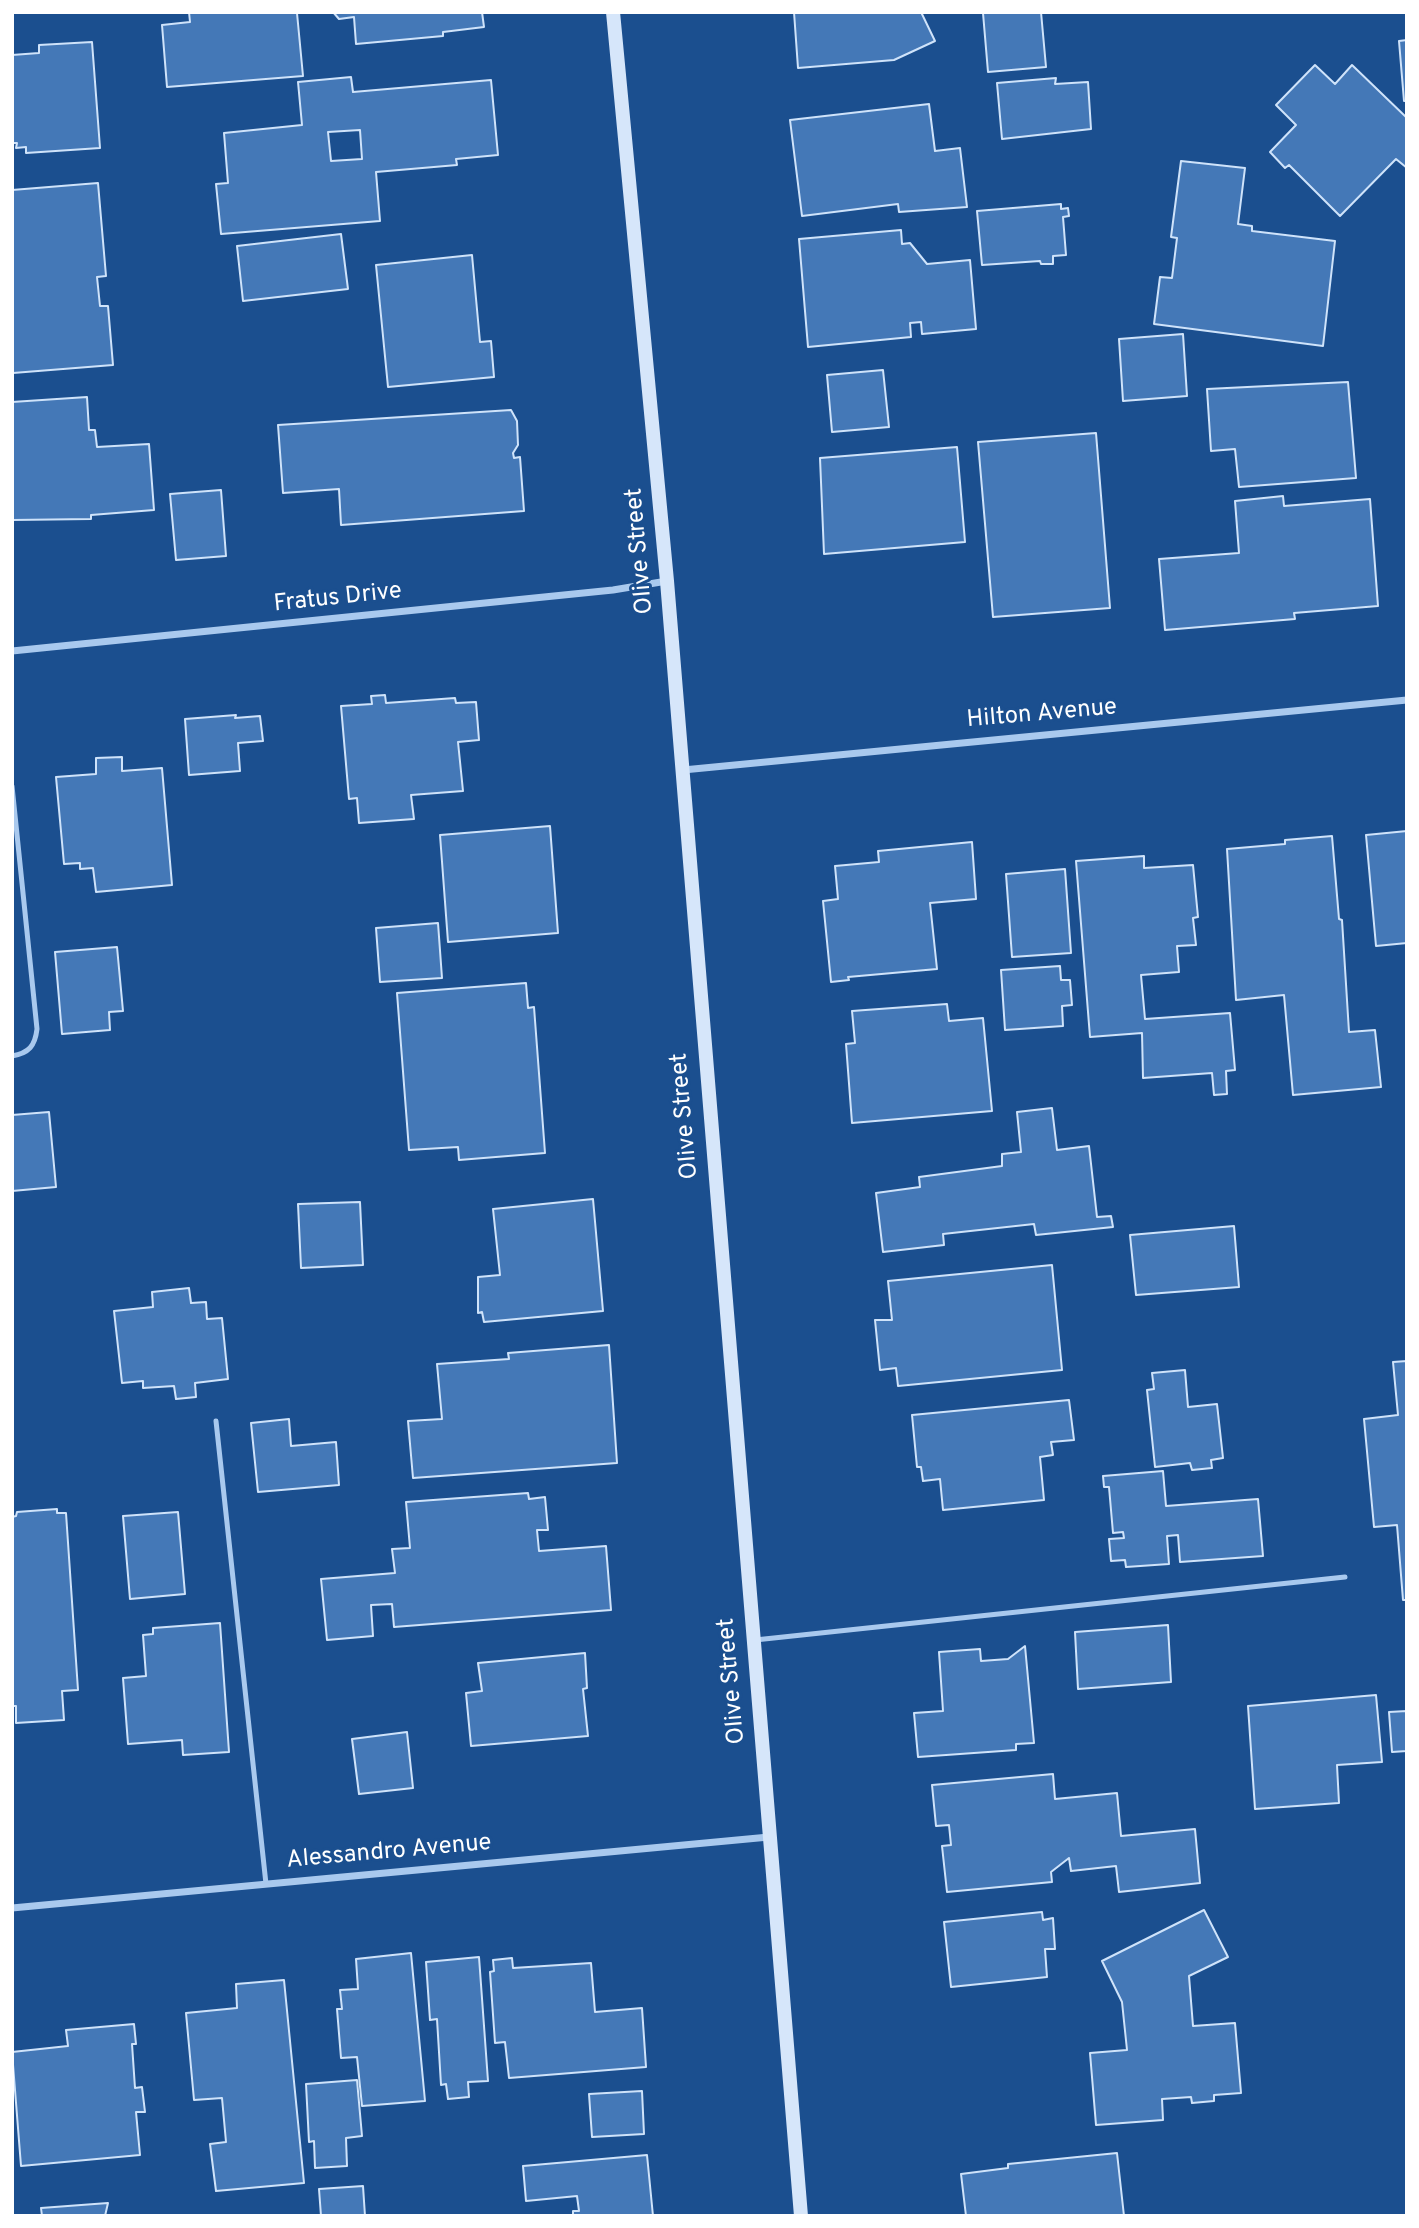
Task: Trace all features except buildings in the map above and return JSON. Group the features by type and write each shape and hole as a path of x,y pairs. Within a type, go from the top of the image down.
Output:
{"street":[{"name":"Olive Street","path":"613,12 667,581 801,2216"},
{"name":"Fratus Drive","path":"12,651 613,590 667,581"},
{"name":"Hilton Avenue","path":"681,770 1407,700"},
{"name":"Alessandro Avenue","path":"12,1908 769,1837"}],"lane":[{"path":"12,786 37,1029 35,1044 23,1054 12,1056"},
{"path":"216,1421 266,1884"},
{"path":"752,1641 1346,1577"}]}
